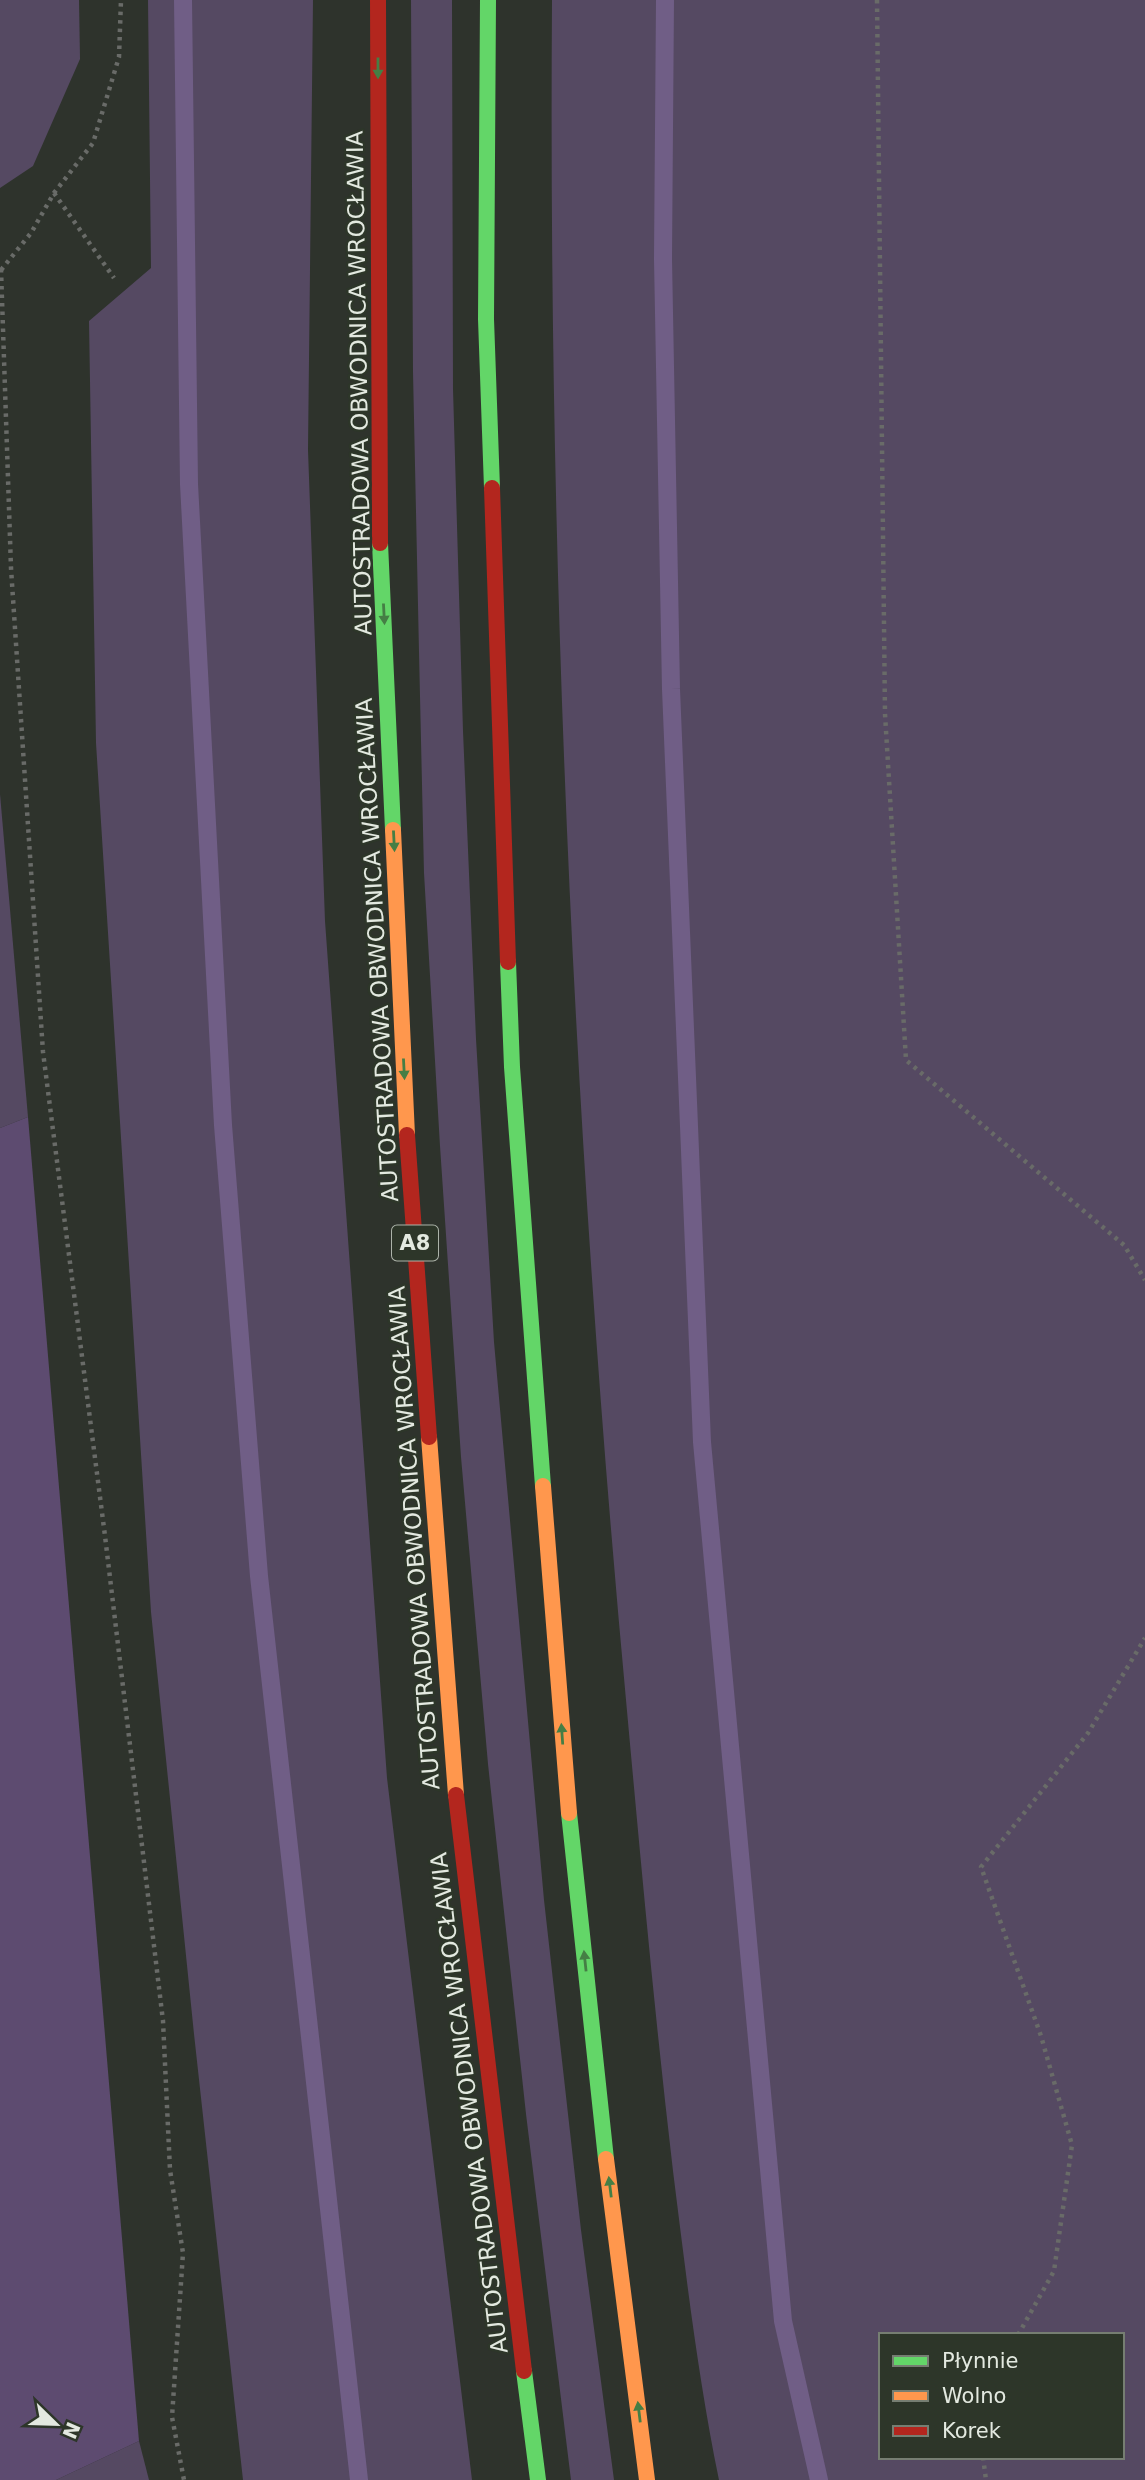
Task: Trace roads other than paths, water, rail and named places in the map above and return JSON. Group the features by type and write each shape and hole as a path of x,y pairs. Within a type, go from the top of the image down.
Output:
{"highway":[{"name":"AUTOSTRADOWA OBWODNICA WROCŁAWIA","path":"377,0 379,516 408,1148 455,1790 508,2251 538,2480"},
{"path":"488,0 486,320 512,1067 565,1774 601,2120 647,2480"}],"waterway":[{"path":"183,0 189,484 223,1125 259,1576 359,2480"},
{"path":"665,0 663,259 671,689 702,1442 783,2321 819,2480"}]}
